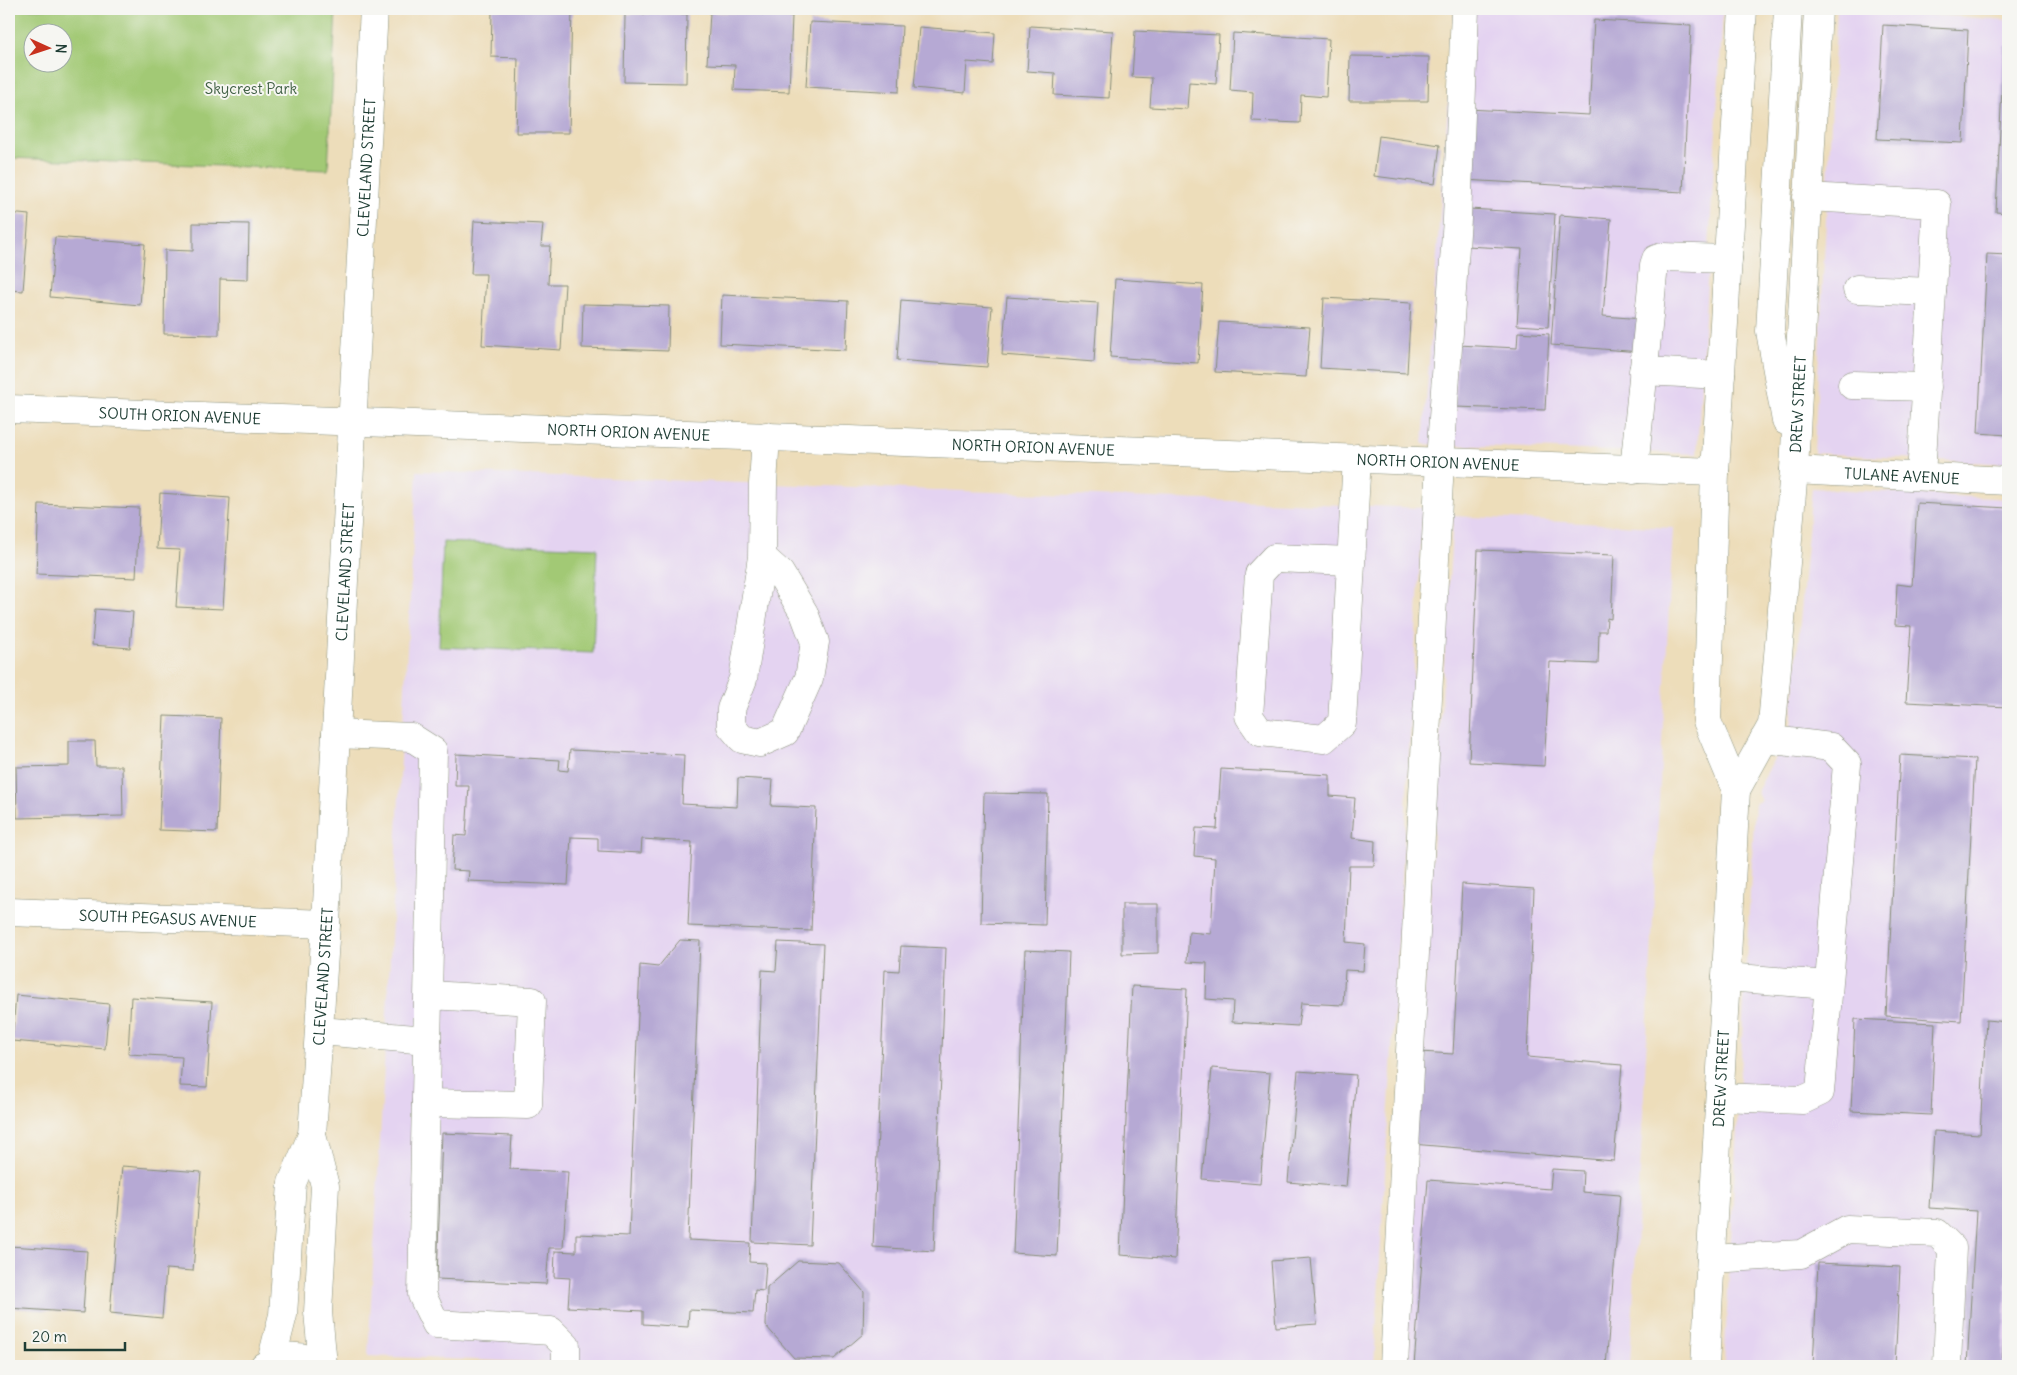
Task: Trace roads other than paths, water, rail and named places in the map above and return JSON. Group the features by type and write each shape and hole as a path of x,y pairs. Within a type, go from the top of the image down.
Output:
{"street":[{"name":"CLEVELAND STREET","path":"267,1364 283,1315 292,1183 312,1135 326,924 374,9"},
{"path":"1394,1366 1440,461 1457,219 1465,9"},
{"name":"DREW STREET","path":"1736,790 1707,721 1715,472 1743,9"},
{"path":"1788,9 1770,331 1794,470"},
{"name":"DREW STREET","path":"1705,1366 1736,790 1772,725 1794,470 1818,9"},
{"path":"1807,197 1937,204 1921,476"},
{"path":"1634,470 1656,259 1728,259"},
{"path":"1857,289 1932,292"},
{"path":"1643,371 1721,376"},
{"path":"1852,385 1927,387"},
{"name":"SOUTH ORION AVENUE","path":"9,409 352,421"},
{"name":"NORTH ORION AVENUE","path":"352,421 1715,472"},
{"path":"762,557 780,572 804,613 815,642 808,678 785,732 760,743 742,739 731,726 731,709 743,679 762,557 766,436"},
{"path":"1351,561 1274,558 1259,574 1249,716 1260,732 1324,739 1342,723 1357,458"},
{"name":"TULANE AVENUE","path":"1794,470 2008,481"},
{"path":"336,734 411,737 433,751 422,1295 436,1324 551,1331 566,1346 566,1366"},
{"path":"1720,1097 1803,1100 1820,1092 1847,764 1831,747 1764,739"},
{"name":"SOUTH PEGASUS AVENUE","path":"9,912 326,924"},
{"path":"1726,976 1828,985"},
{"path":"426,1103 528,1105 532,1001 429,995"},
{"path":"320,1031 428,1040"},
{"name":"CLEVELAND STREET","path":"312,1135 325,1186 318,1312 323,1366"},
{"path":"1711,1259 1800,1254 1847,1229 1936,1233 1952,1248 1947,1366"},
{"path":"267,1364 283,1357 297,1356 310,1359 323,1366"}],"park label":[{"name":"Skycrest Park","path":"251,88"}]}
